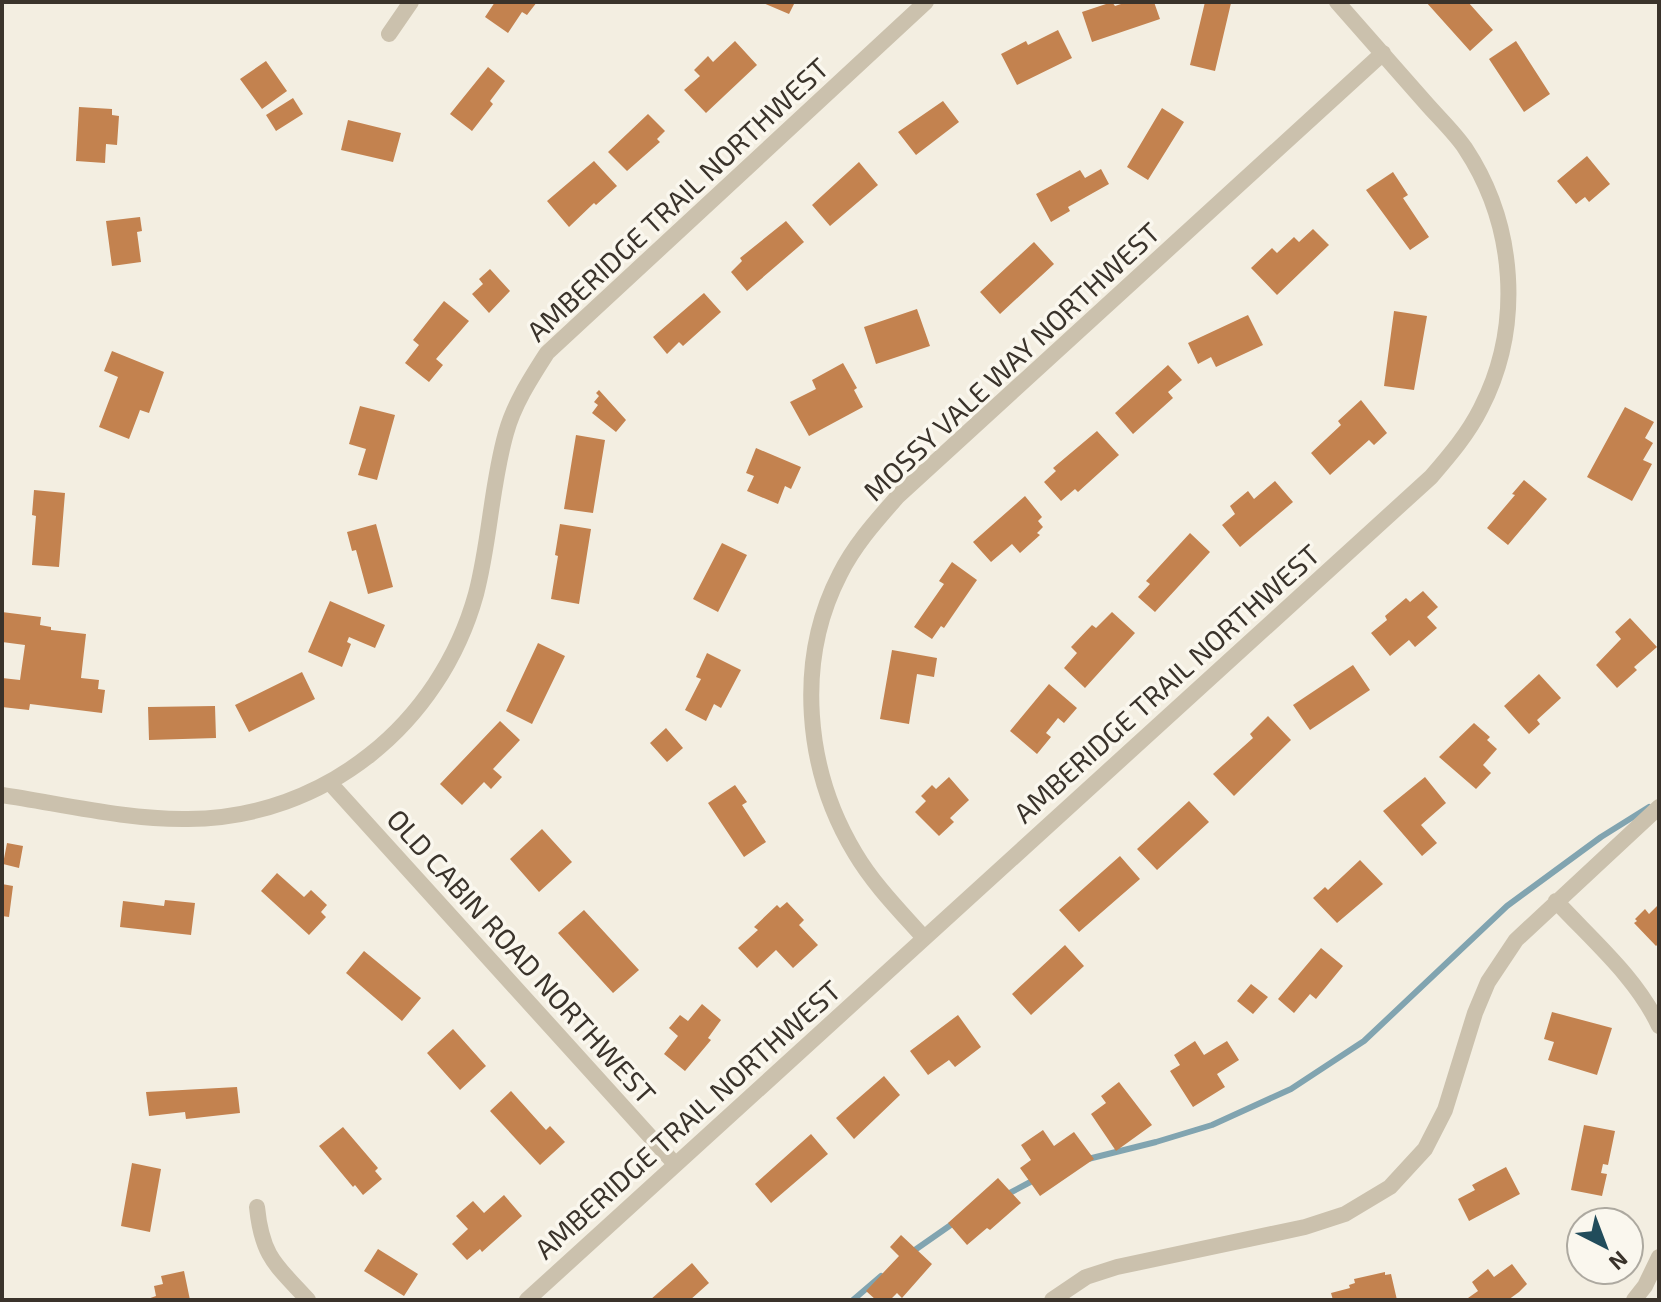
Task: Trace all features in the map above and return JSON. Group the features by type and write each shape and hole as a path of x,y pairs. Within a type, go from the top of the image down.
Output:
{"street":[{"path":"389,34 411,2"},
{"name":"AMBERIDGE TRAIL NORTHWEST","path":"2,795 151,817 222,817 263,810 297,798 330,783 369,758 402,728 429,696 453,657 477,591 507,430 523,391 547,353 926,2"},
{"name":"AMBERIDGE TRAIL NORTHWEST","path":"527,1300 1431,477 1457,447 1481,409 1498,368 1508,320 1509,271 1500,223 1486,185 1464,147 1337,2"},
{"name":"MOSSY VALE WAY NORTHWEST","path":"924,938 879,888 855,853 833,810 819,765 811,712 813,659 820,622 840,574 864,535 898,496 1383,53"},
{"name":"OLD CABIN ROAD NORTHWEST","path":"330,783 675,1164"},
{"path":"1052,1300 1086,1277 1117,1267 1305,1227 1345,1214 1390,1187 1425,1149 1445,1110 1475,1013 1488,982 1516,940 1659,807"},
{"path":"1556,901 1630,982 1659,1026"},
{"path":"257,1207 260,1237 271,1259 308,1300"},
{"path":"1634,1300 1645,1286 1659,1257"}],"building":[{"path":"495,2 537,2 527,15 522,12 508,33 485,17"},
{"path":"761,2 795,2 789,14"},
{"path":"1112,2 1115,6 1127,2 1154,2 1160,19 1092,42 1082,12"},
{"path":"1205,2 1231,3 1215,71 1190,65"},
{"path":"1426,2 1468,2 1493,30 1470,51"},
{"path":"1058,30 1072,58 1017,85 1001,54"},
{"path":"735,41 757,65 706,113 684,90 700,76 694,70 708,56 713,62"},
{"path":"1516,41 1550,94 1524,112 1489,59"},
{"path":"266,61 287,91 262,109 240,79"},
{"path":"488,67 505,81 490,101 493,104 472,131 450,114"},
{"path":"293,98 303,114 276,131 266,115"},
{"path":"943,101 959,122 916,155 898,132"},
{"path":"79,107 112,109 112,115 119,116 117,145 106,144 105,163 76,161"},
{"path":"1162,108 1184,122 1148,180 1127,167"},
{"path":"648,114 665,131 657,139 660,142 627,171 608,152"},
{"path":"348,120 401,133 393,162 341,150"},
{"path":"1587,156 1610,184 1589,202 1585,197 1576,204 1557,181"},
{"path":"594,161 617,186 569,227 547,201"},
{"path":"859,162 878,185 830,226 812,205"},
{"path":"1101,169 1109,184 1068,207 1070,211 1051,222 1036,194 1080,170 1085,178"},
{"path":"1393,172 1408,195 1403,198 1429,237 1410,250 1366,190"},
{"path":"140,217 142,231 137,232 141,262 112,266 106,221"},
{"path":"786,221 804,242 747,291 731,272 742,261 740,258"},
{"path":"1313,229 1329,245 1277,295 1251,268 1272,248 1277,253 1294,237 1299,242"},
{"path":"1034,242 1054,264 1000,314 980,292"},
{"path":"490,269 510,291 489,313 472,294 483,284 479,279"},
{"path":"704,293 721,312 683,346 679,342 667,354 653,337"},
{"path":"444,301 469,321 436,359 443,365 429,382 405,363 419,345 413,340"},
{"path":"917,309 930,346 876,364 864,327"},
{"path":"1394,311 1427,316 1414,390 1384,386"},
{"path":"1248,315 1263,345 1216,367 1211,357 1198,364 1188,343"},
{"path":"112,351 164,372 149,413 140,410 129,439 99,427 118,377 104,371"},
{"path":"843,363 857,388 854,390 863,407 809,436 790,402 816,389 812,380"},
{"path":"1168,365 1182,380 1168,392 1173,398 1133,434 1115,413"},
{"path":"599,390 626,420 616,432 592,413 598,405 594,402"},
{"path":"1361,400 1387,433 1374,445 1369,440 1330,475 1311,453 1341,425 1338,421"},
{"path":"360,406 395,415 377,480 358,475 366,449 349,444"},
{"path":"1625,407 1654,422 1645,438 1653,443 1643,460 1652,464 1632,501 1587,477"},
{"path":"1097,431 1119,455 1078,492 1075,489 1061,501 1044,482 1056,471 1053,468"},
{"path":"576,435 605,440 593,513 564,509"},
{"path":"756,448 801,467 791,489 785,486 778,504 747,491 754,476 746,473"},
{"path":"1524,480 1547,499 1508,545 1487,528"},
{"path":"1275,481 1293,502 1240,547 1222,525 1235,514 1230,506 1248,491 1254,499"},
{"path":"34,490 65,493 59,567 32,565 36,516 32,515"},
{"path":"1025,496 1042,517 1038,521 1043,527 1037,533 1040,535 1020,553 1012,544 991,562 973,542"},
{"path":"376,524 393,587 368,594 356,550 352,551 347,532"},
{"path":"560,524 591,529 579,604 551,599"},
{"path":"1190,533 1210,552 1155,612 1138,597 1150,584 1146,581"},
{"path":"722,543 747,555 718,612 693,599"},
{"path":"952,562 977,580 944,628 941,626 932,639 914,627 944,584 939,581"},
{"path":"1423,591 1438,607 1427,617 1437,628 1415,647 1409,640 1390,656 1371,633 1406,598 1410,602"},
{"path":"330,601 385,625 375,648 349,637 347,642 351,644 342,667 308,652"},
{"path":"2,612 41,617 40,625 51,627 51,630 86,634 81,678 99,680 98,689 105,690 102,713 30,704 29,710 2,707 2,678 20,680 25,645 2,642"},
{"path":"1112,612 1135,633 1085,688 1064,668 1077,653 1071,647 1092,625 1096,628"},
{"path":"1630,618 1657,647 1634,667 1637,670 1617,688 1596,665 1621,639 1615,632"},
{"path":"538,643 565,656 532,724 506,711"},
{"path":"892,650 937,658 934,677 917,674 909,724 880,719"},
{"path":"707,653 741,670 721,708 714,704 706,721 685,710 701,679 696,677"},
{"path":"1353,665 1370,690 1310,730 1293,705"},
{"path":"302,672 315,699 249,732 235,705"},
{"path":"1539,674 1561,698 1537,720 1540,724 1529,734 1504,706"},
{"path":"1049,684 1077,708 1064,723 1058,718 1046,733 1051,737 1037,754 1010,731"},
{"path":"215,706 216,738 149,740 148,707"},
{"path":"1268,716 1291,740 1234,796 1213,774 1253,738 1250,734"},
{"path":"500,721 520,740 493,769 502,777 491,789 484,782 462,805 440,784"},
{"path":"1474,723 1490,737 1487,740 1497,749 1483,765 1491,773 1476,789 1439,757"},
{"path":"666,728 683,748 667,762 650,743"},
{"path":"949,777 969,800 950,818 954,822 939,836 915,812 926,801 921,796 932,785 936,789"},
{"path":"1425,777 1446,803 1421,825 1437,843 1422,856 1383,811"},
{"path":"735,785 747,802 742,805 766,842 744,857 708,803"},
{"path":"1189,801 1209,822 1157,870 1137,849"},
{"path":"542,829 572,862 539,892 510,859"},
{"path":"7,843 23,846 19,868 3,864"},
{"path":"1120,856 1140,879 1079,932 1059,910"},
{"path":"1360,860 1383,884 1337,923 1313,898 1325,887 1328,890"},
{"path":"277,873 304,897 311,890 327,905 321,912 326,917 309,935 261,891"},
{"path":"2,884 13,886 9,917 2,916"},
{"path":"165,900 195,903 191,935 120,927 123,901 164,906"},
{"path":"787,902 804,920 799,925 818,945 793,968 776,950 757,968 738,948 758,930 754,927 777,905 780,908"},
{"path":"1659,904 1659,943 1656,946 1634,923 1645,909 1649,914"},
{"path":"584,910 639,970 613,993 558,933"},
{"path":"1065,945 1084,966 1031,1015 1012,994"},
{"path":"1321,948 1343,966 1316,999 1310,994 1294,1013 1278,999"},
{"path":"364,951 421,998 402,1021 346,973"},
{"path":"1251,984 1268,997 1253,1014 1237,1001"},
{"path":"702,1004 721,1020 708,1038 711,1040 685,1071 664,1054 678,1036 669,1028 680,1015 688,1021"},
{"path":"1552,1012 1612,1028 1597,1075 1548,1060 1554,1042 1544,1039"},
{"path":"958,1015 981,1047 955,1067 949,1060 928,1075 910,1051"},
{"path":"453,1029 486,1066 460,1090 427,1053"},
{"path":"1195,1041 1204,1055 1227,1041 1239,1060 1217,1074 1225,1087 1193,1107 1170,1071 1180,1065 1174,1055"},
{"path":"884,1076 900,1095 854,1139 836,1118"},
{"path":"1119,1082 1152,1125 1116,1151 1091,1114 1106,1103 1101,1096"},
{"path":"237,1087 240,1113 186,1119 185,1112 149,1116 146,1092"},
{"path":"511,1091 546,1130 550,1126 565,1142 540,1165 490,1111"},
{"path":"1584,1125 1615,1131 1608,1165 1603,1164 1601,1173 1607,1174 1602,1196 1571,1190"},
{"path":"343,1127 378,1168 375,1171 382,1179 363,1195 319,1146"},
{"path":"1043,1130 1054,1146 1074,1132 1094,1159 1040,1196 1020,1168 1031,1160 1021,1145"},
{"path":"811,1134 828,1154 771,1203 755,1184"},
{"path":"132,1163 161,1169 150,1232 121,1226"},
{"path":"1506,1167 1520,1194 1469,1221 1458,1199 1475,1190 1472,1185"},
{"path":"998,1178 1021,1203 967,1245 948,1223"},
{"path":"504,1195 522,1216 482,1252 480,1249 467,1260 452,1244 468,1229 456,1216 473,1201 484,1213"},
{"path":"901,1235 932,1264 902,1298 897,1293 890,1300 876,1300 866,1291 899,1256 890,1247"},
{"path":"378,1249 418,1274 404,1296 364,1271"},
{"path":"692,1263 709,1283 690,1300 650,1300"},
{"path":"1512,1264 1527,1284 1519,1292 1508,1300 1468,1298 1478,1291 1472,1282 1488,1269 1494,1277"},
{"path":"184,1271 190,1300 145,1300 156,1296 154,1286 163,1284 161,1276"},
{"path":"1385,1272 1385,1275 1391,1274 1397,1300 1333,1300 1331,1293 1350,1288 1349,1285 1355,1283 1354,1279"}],"waterway":[{"path":"1088,1159 1212,1125 1291,1089 1364,1041 1507,906 1601,837 1649,807"},
{"path":"1004,1196 1036,1179"},
{"path":"912,1252 955,1222"},
{"path":"853,1300 881,1276"}]}
